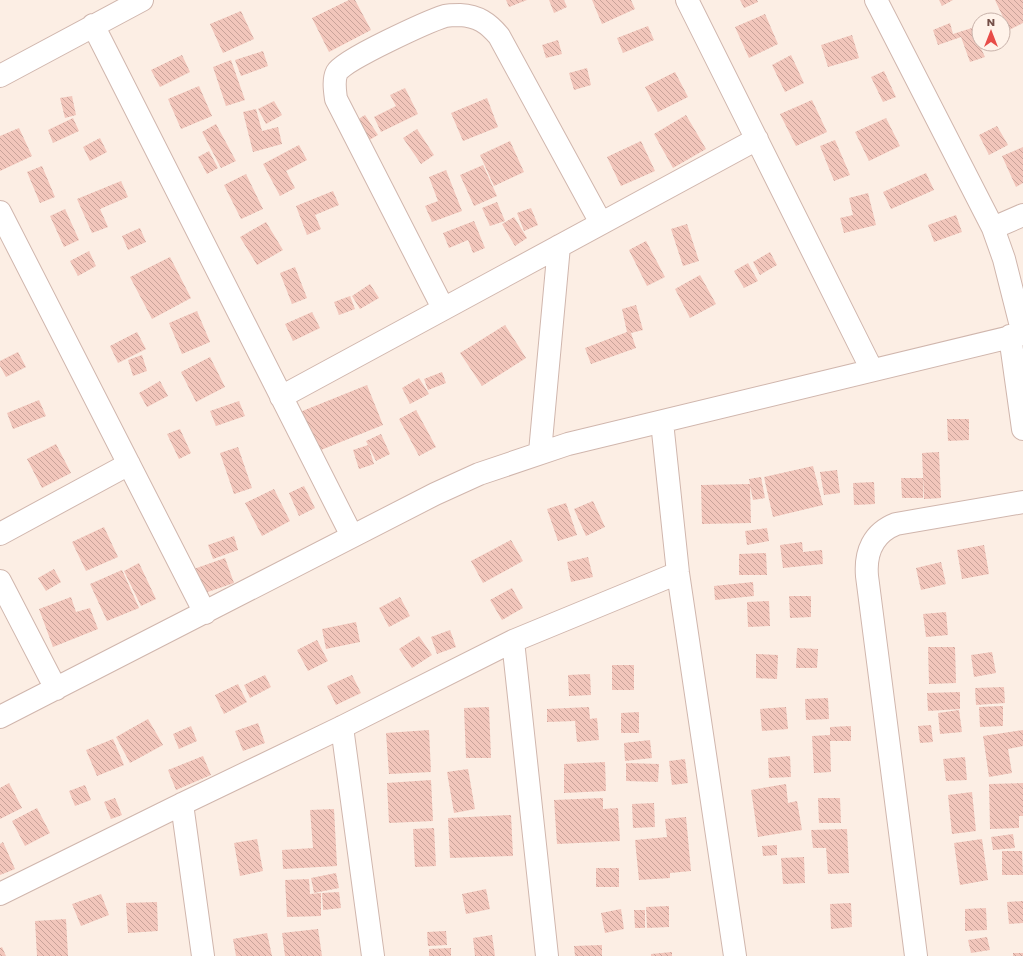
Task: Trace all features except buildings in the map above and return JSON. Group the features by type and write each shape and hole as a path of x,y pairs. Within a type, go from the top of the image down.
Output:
{"street":[{"path":"0,76 142,0"},
{"path":"687,0 872,370"},
{"path":"0,717 205,613 352,536 478,474 540,452 568,444 1023,334 1008,273 993,228 876,0"},
{"path":"443,308 336,99 334,88 336,73 341,66 364,53 446,16 473,16 485,21 499,36 601,223"},
{"path":"94,26 352,536"},
{"path":"281,397 757,138"},
{"path":"0,212 205,613"},
{"path":"993,228 1023,215"},
{"path":"540,452 559,246"},
{"path":"1010,336 1023,429"},
{"path":"662,422 678,573 735,956"},
{"path":"0,534 129,464"},
{"path":"916,956 866,576 868,552 872,542 879,534 886,528 896,524 1023,502"},
{"path":"0,894 342,727 513,641 678,573"},
{"path":"0,581 56,689"},
{"path":"513,641 547,956"},
{"path":"342,727 373,956"},
{"path":"182,804 203,956"}]}
